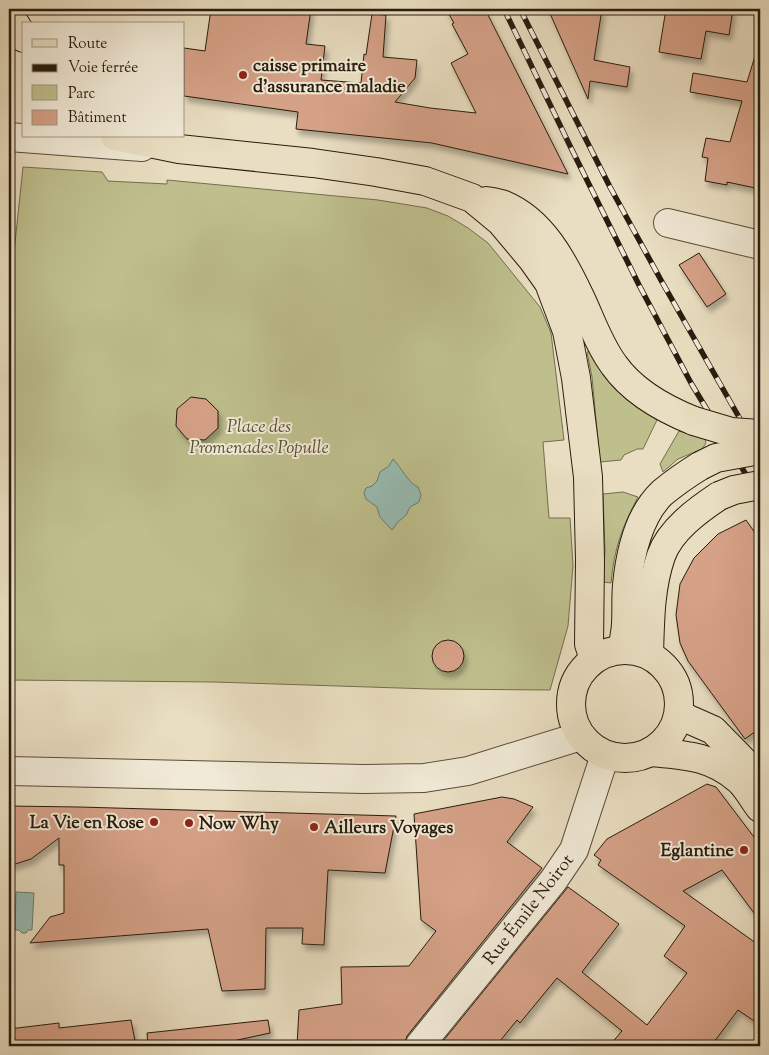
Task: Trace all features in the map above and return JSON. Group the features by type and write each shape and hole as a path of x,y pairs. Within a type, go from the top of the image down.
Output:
{"main road":[{"path":"9,14 22,35"},
{"path":"125,138 179,149 313,163 376,172 425,181 472,198 504,205 525,218 545,235 580,296 598,337 614,366 638,390 663,406 694,421 731,432 760,434"},
{"path":"472,198 501,222 532,258 549,283 568,331 576,378 588,477 590,560 589,644 594,659"},
{"path":"621,650 626,636 628,577 634,544 650,509 661,494 700,466 716,458 760,450"},
{"path":"649,655 650,603 661,554 672,537 685,522 719,496 734,490 760,485"},
{"path":"621,650 636,650 649,655 664,665 675,680 680,698 679,715 674,730 664,743 651,752 636,758 620,759 605,754 588,744 573,721 571,704 574,687 581,672 594,659 607,653 621,650"},
{"path":"679,715 713,730 752,770 760,781"},
{"path":"651,752 687,755 719,764 740,781 760,808"}],"street":[{"path":"9,137 22,137"},
{"path":"44,138 179,149"},
{"path":"668,222 760,245"},
{"path":"9,771 354,779 424,778 476,768 581,736"},
{"name":"Rue Émile Noirot","path":"419,1046 553,881 574,850 605,754"}],"green space":[{"name":"Place des Promenades Populle","path":"23,167 102,172 108,181 167,184 167,180 378,200 427,208 448,216 488,243 540,307 551,333 564,440 543,442 549,518 570,518 573,566 568,626 550,690 430,689 214,682 9,680 9,271 12,271"},
{"path":"592,351 635,405 657,420 643,449 637,449 624,455 621,460 600,462 592,377 587,352"},
{"path":"679,431 705,438 706,443 702,449 678,459 663,472 660,464"},
{"path":"623,492 638,497 627,518 620,538 614,559 611,583 603,582 605,550 603,494"}],"water":[{"path":"393,459 408,479 418,487 421,495 419,502 410,507 406,515 392,530 380,517 377,507 366,499 364,493 366,488 372,486 377,481 380,472 389,466"},
{"path":"16,892 34,893 32,930 28,930 26,933 15,930"}],"building":[{"path":"211,9 311,9 306,44 325,46 321,80 361,83 364,54 366,55 372,14 386,15 383,57 417,60 415,78 395,102 476,113 451,63 468,54 446,9 485,9 568,174 432,143 296,129 298,112 185,96 185,48 205,51"},
{"path":"548,9 602,9 594,60 630,67 627,87 590,81 588,99"},
{"path":"666,9 733,9 729,35 706,31 701,59 659,52"},
{"path":"755,56 760,56 760,189 727,182 727,185 705,181 708,158 702,157 706,138 730,142 742,101 690,92 693,73 747,82"},
{"path":"699,253 726,294 707,307 679,265"},
{"path":"191,397 206,399 218,411 218,428 205,440 187,439 176,426 177,409"},
{"path":"746,520 760,540 760,728 745,739 688,661 680,643 676,615 680,584 694,558 718,534"},
{"path":"448,640 454,641 459,645 463,650 463,662 459,667 454,671 448,672 442,671 437,667 433,662 432,656 433,650 437,645 442,641"},
{"path":"707,784 716,787 760,845 760,921 722,870 683,891 760,946 760,1025 738,1010 711,1046 609,1046 622,1031 557,978 520,1023 517,1020 496,1046 439,1046 568,887 619,924 582,972 647,1025 687,973 664,956 685,926 598,865 601,860 594,855 607,839"},
{"path":"502,797 514,799 533,807 507,842 542,868 407,1036 404,1046 375,1046 369,1041 327,1046 297,1046 299,1010 342,1004 341,967 409,966 436,931 421,920 414,814"},
{"path":"9,806 396,816 385,873 328,870 324,945 302,944 303,928 266,928 265,989 222,991 208,929 30,943 50,917 64,913 64,865 59,865 59,838 31,859 9,866"},
{"path":"131,1020 136,1046 9,1046 9,1029 59,1023 59,1028"},
{"path":"268,1020 270,1033 233,1041 234,1046 148,1046 147,1033"}],"railway":[{"path":"504,9 639,285 691,383 760,498"},
{"path":"520,9 610,187 760,454"}],"place":[{"name":"caisse primaire d'assurance maladie","path":"243,75"},
{"name":"La Vie en Rose","path":"154,822"},
{"name":"Now Why","path":"189,823"},
{"name":"Ailleurs Voyages","path":"314,827"},
{"name":"Eglantine","path":"744,850"}]}
